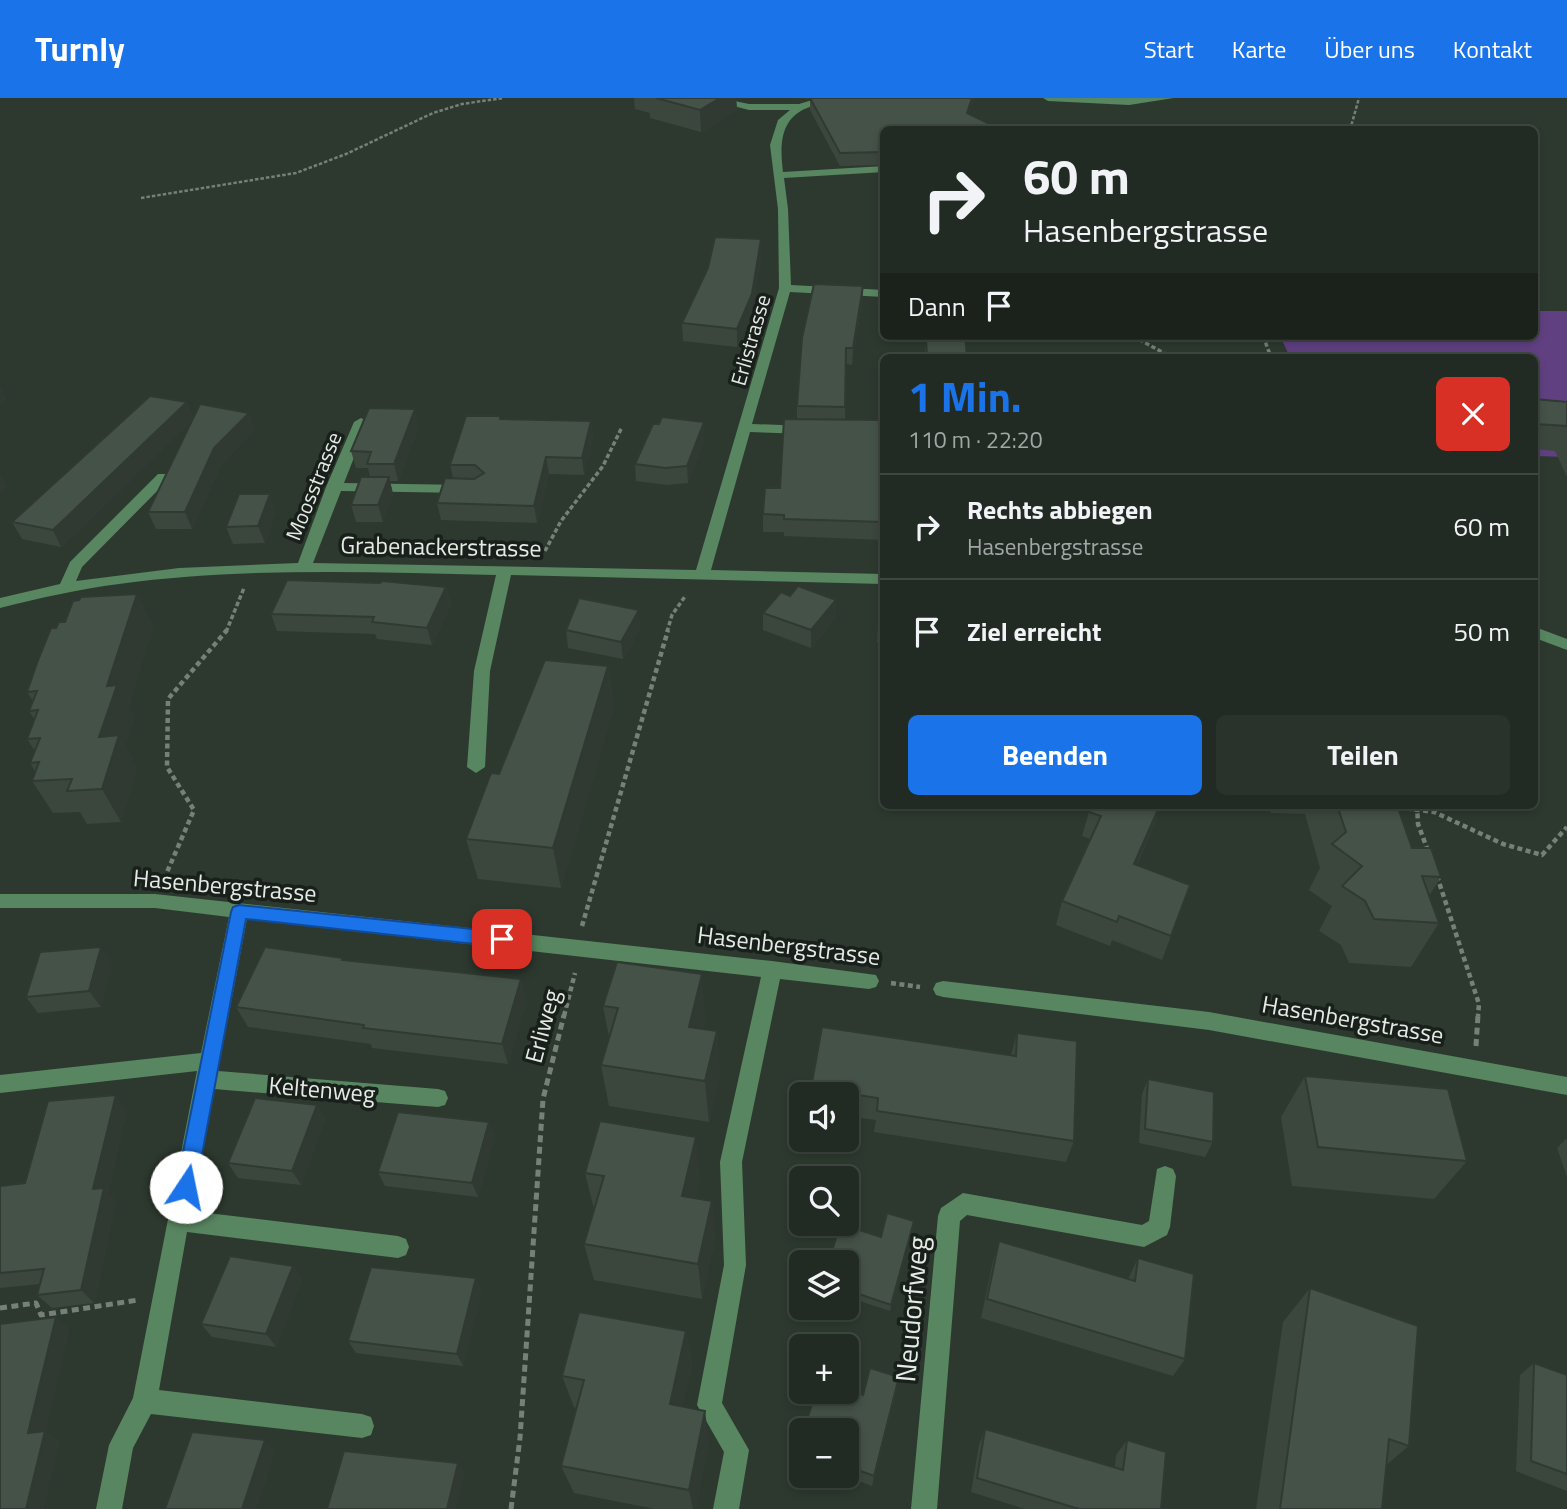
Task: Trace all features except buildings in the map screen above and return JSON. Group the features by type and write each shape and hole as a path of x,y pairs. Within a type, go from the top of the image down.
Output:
{"street":[{"path":"707,98 749,107 800,107 826,98"},
{"path":"1048,98 1129,102 1169,99"},
{"name":"Erlistrasse","path":"702,575 785,288 780,175 775,145 783,120 800,107"},
{"path":"780,175 880,169"},
{"path":"785,288 880,294"},
{"name":"Moosstrasse","path":"304,566 333,487 361,422"},
{"path":"744,428 820,430"},
{"path":"65,589 75,565 163,477"},
{"path":"333,487 478,489"},
{"name":"Grabenackerstrasse","path":"0,603 65,589 170,573 252,567 535,570 880,579"},
{"path":"476,767 482,671 505,570"},
{"path":"1538,633 1567,645"},
{"name":"Hasenbergstrasse","path":"0,901 155,901 869,981"},
{"path":"109,1509 121,1445 145,1401 163,1296 239,912"},
{"path":"726,1509 737,1450 709,1405 735,1265 731,1162 772,969"},
{"name":"Hasenbergstrasse","path":"943,989 1209,1021 1475,1067 1567,1086"},
{"name":"Keltenweg","path":"0,1084 209,1070 438,1098"},
{"name":"Neudorfweg","path":"924,1509 950,1216 963,1204 1144,1237 1159,1227 1165,1176"},
{"path":"178,1220 398,1247"},
{"path":"145,1401 362,1426"}],"path":[{"path":"141,198 296,173 346,154 433,113 462,104 503,98"},
{"path":"1351,126 1359,98"},
{"path":"1140,340 1166,354"},
{"path":"535,570 561,521 603,466 622,427"},
{"path":"155,901 194,810 167,767 168,699 229,628 252,567"},
{"name":"Erliweg","path":"511,1509 520,1438 542,1099 580,948 582,923 672,615 702,575"},
{"path":"1417,809 1418,824 1479,1004 1475,1067"},
{"path":"1424,809 1525,853 1542,855 1567,827"},
{"name":"Hasenbergstrasse","path":"869,981 943,989"},
{"path":"0,1308 36,1303 41,1315 163,1296"}],"shaded area":[{"path":"1538,311 1567,311 1567,457 1538,456 1538,354 1289,354 1282,340 1538,340"}],"route":[{"path":"186,1187 239,912 502,939"}]}
